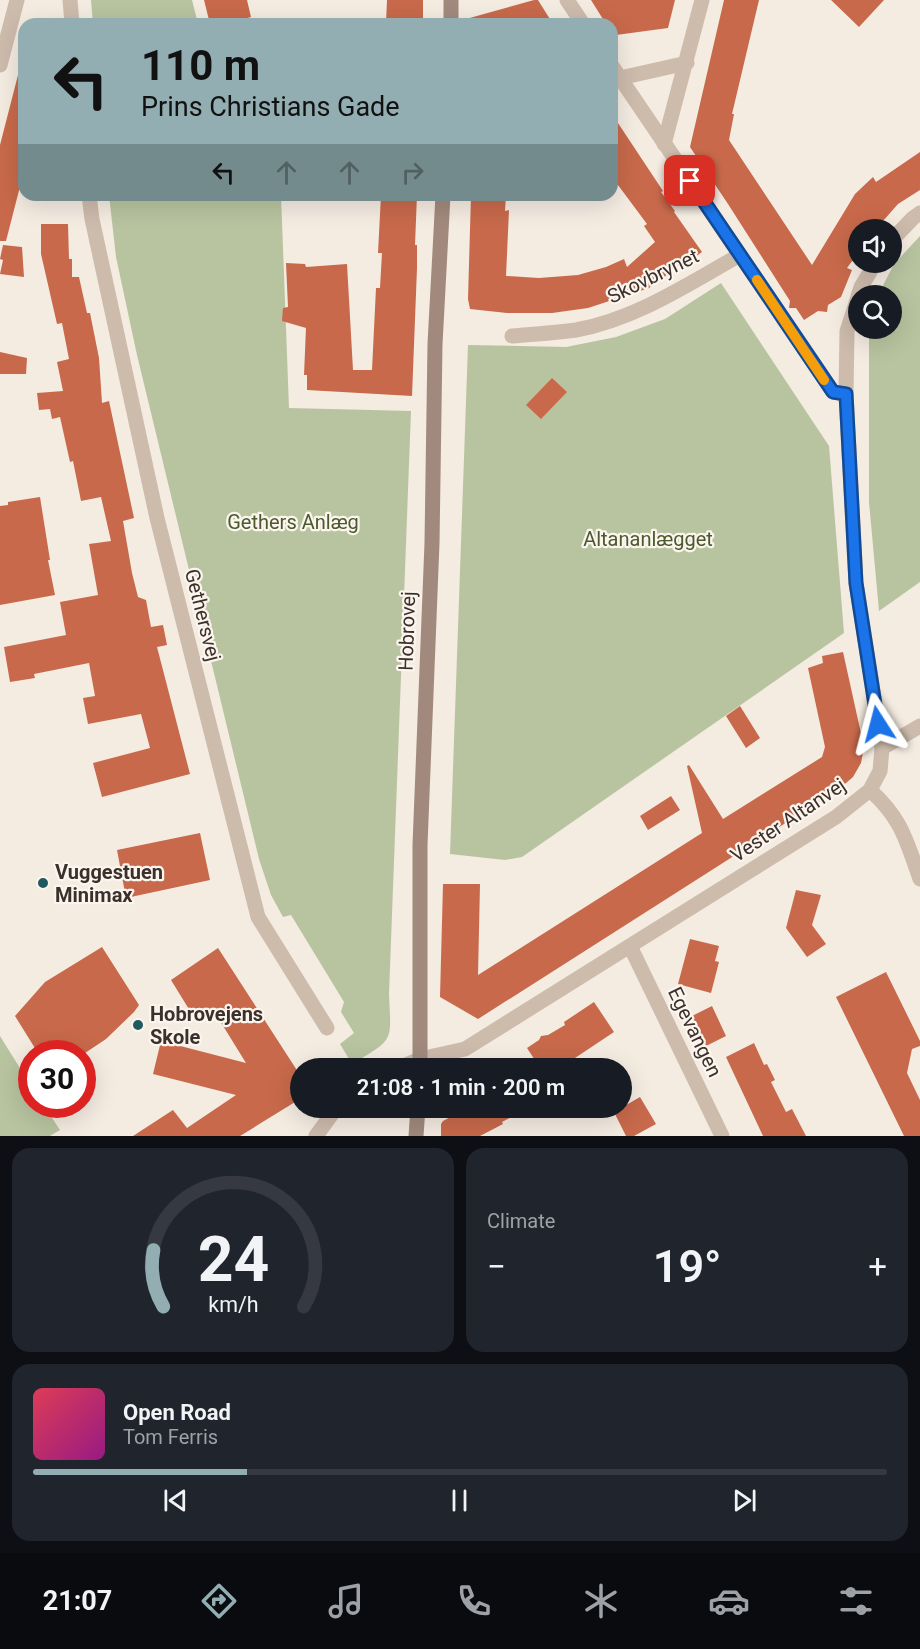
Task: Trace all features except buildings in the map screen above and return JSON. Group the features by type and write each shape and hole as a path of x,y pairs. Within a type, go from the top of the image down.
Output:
{"street":[{"path":"0,65 17,0"},
{"path":"70,0 72,18"},
{"path":"451,0 451,18"},
{"path":"567,0 579,18"},
{"path":"664,144 702,0"},
{"path":"618,72 687,63"},
{"path":"618,75 833,392 846,394"},
{"name":"Gethersvej","path":"90,201 94,231 157,518 258,917 327,1028"},
{"name":"Hobrovej","path":"420,1058 420,845 432,543 435,344 443,201"},
{"path":"902,230 920,213"},
{"name":"Skovbrynet","path":"512,336 577,330 617,319 651,305 740,255"},
{"name":"Vester Altanvej","path":"436,1058 465,1049 836,818 870,790 880,771 882,748 856,583 846,394 848,328"},
{"path":"882,748 920,726"},
{"path":"870,790 886,805 899,823 920,879"},
{"name":"Egevangen","path":"630,945 722,1136"},
{"path":"316,1136 329,1118"},
{"path":"416,1136 417,1118"}],"green space":[{"path":"91,0 192,0 196,18 92,18"},
{"name":"Gethers Anlæg","path":"110,201 281,201 289,408 411,411 389,994 390,1031 383,1043 362,1058 348,1058 340,1044 354,1033 341,1012 344,1002 291,915 283,917 271,895 259,859 137,355 116,257"},
{"path":"920,236 920,582 879,611 869,502 869,339 902,339 902,285 883,285 889,273 902,273 902,255"},
{"name":"Altananlægget","path":"721,283 829,446 844,633 522,857 505,860 450,854 468,345 566,347 616,337 665,319"},
{"path":"0,1036 18,1065 18,1118 52,1118 60,1130 50,1136 0,1136"}],"slow traffic":[{"path":"757,280 824,380"}],"place":[{"name":"Vuggestuen Minimax","path":"43,883"},
{"name":"Hobrovejens Skole","path":"138,1025"}],"route":[{"path":"690,181 833,392 846,394 856,583 878,724"}]}
